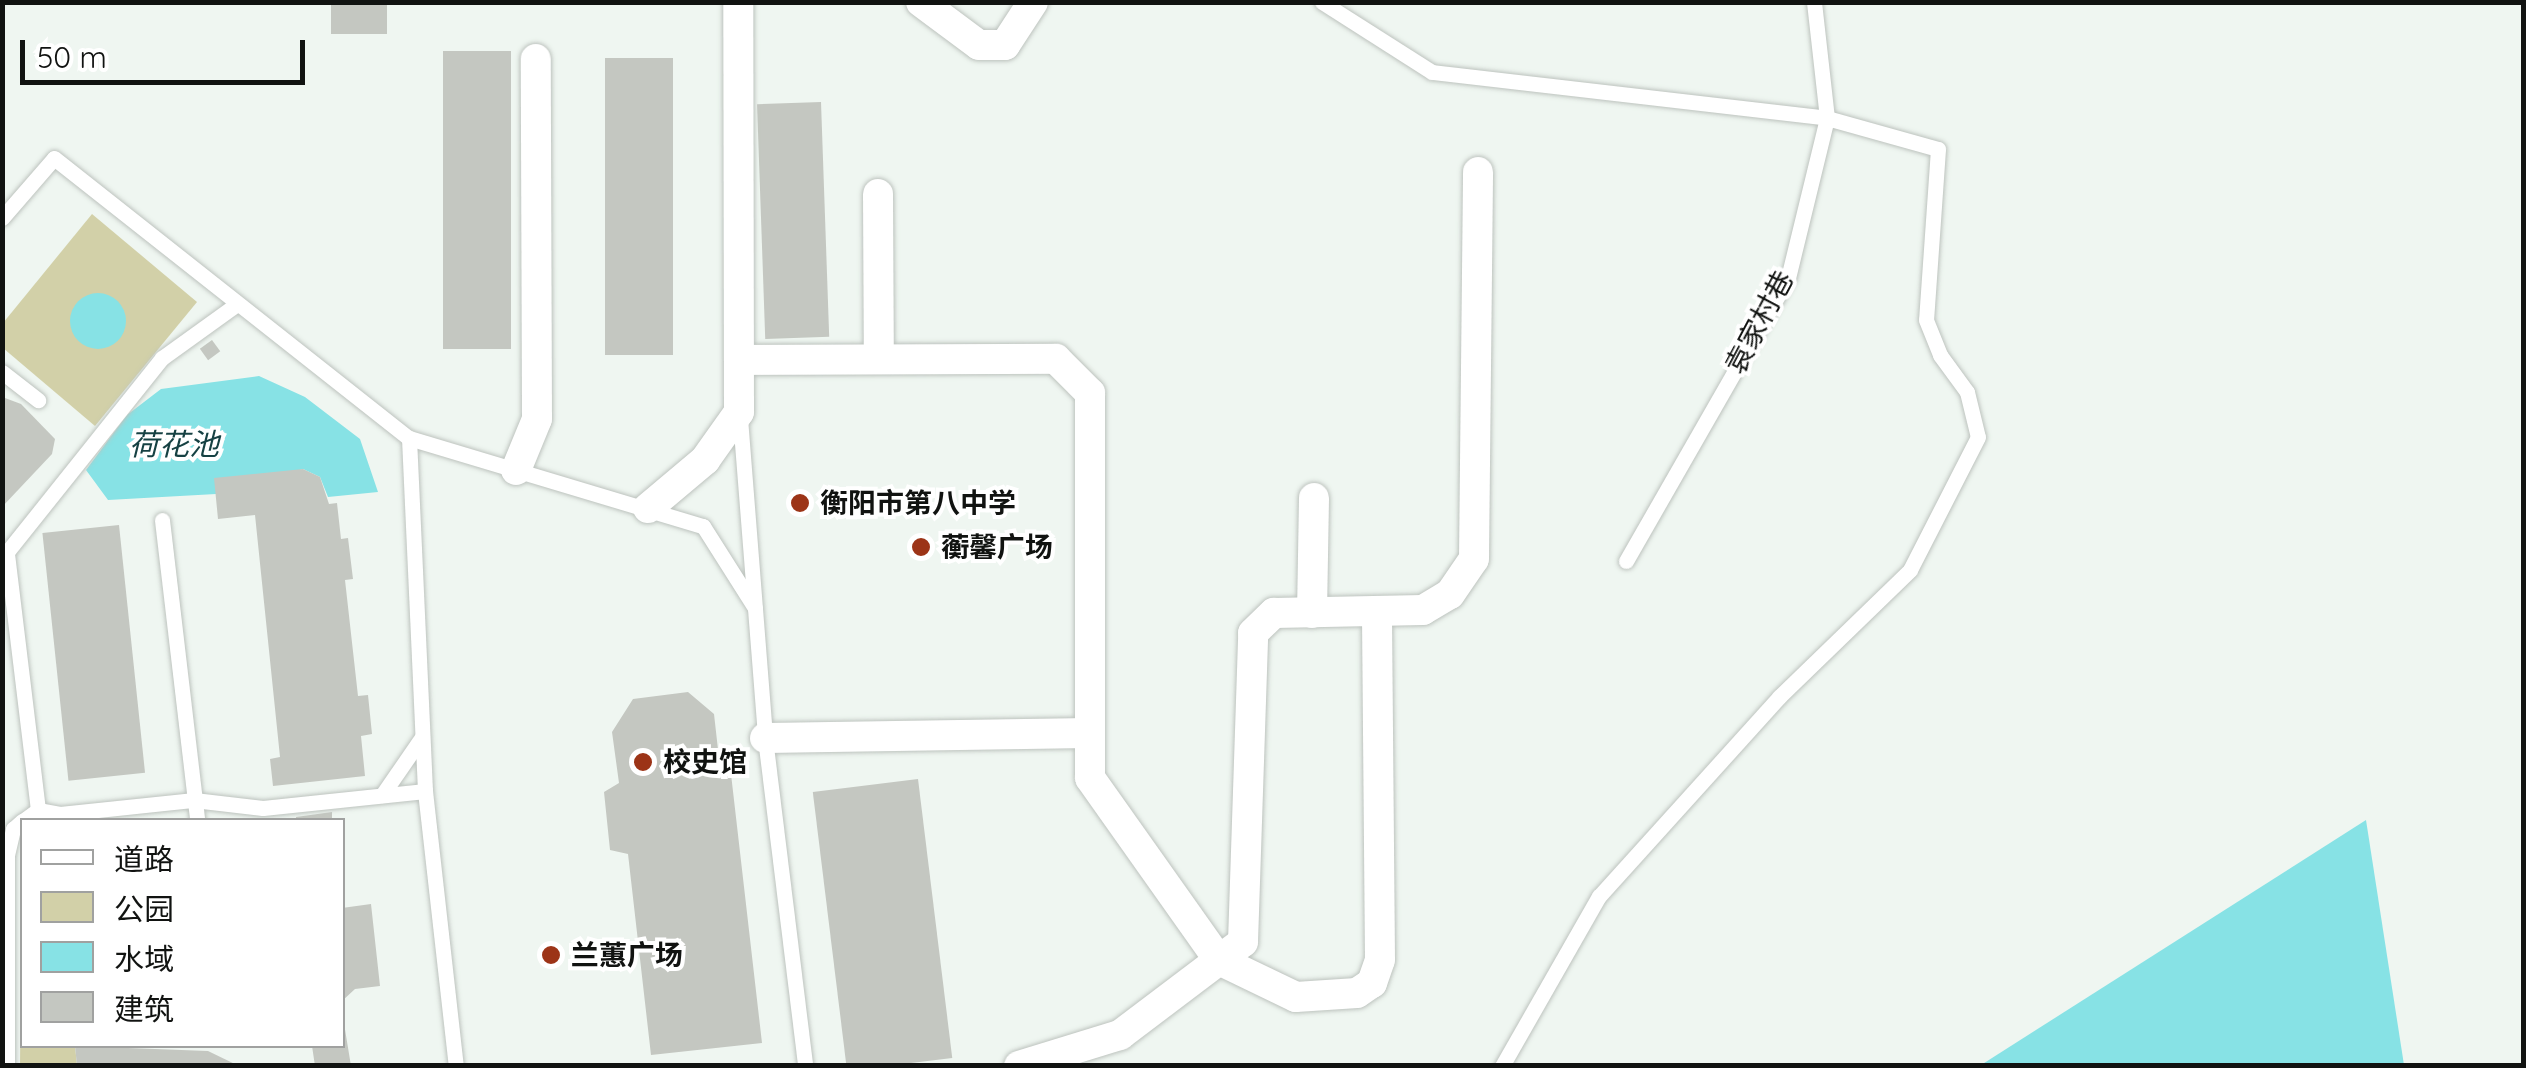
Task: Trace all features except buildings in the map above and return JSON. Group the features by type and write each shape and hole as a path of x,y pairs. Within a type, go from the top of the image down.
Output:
{"street":[{"path":"648,508 705,460 740,412 738,2"},
{"path":"921,2 979,44 1005,45 1032,2"},
{"path":"516,470 536,419 536,59"},
{"path":"1019,1066 1120,1035 1244,942 1254,633 1274,613 1378,614 1423,610 1450,594 1474,559 1478,172"},
{"path":"878,194 878,359"},
{"path":"740,360 1056,359 1090,393 1090,778 1219,960 1296,997 1357,993 1372,982 1380,960 1378,614"},
{"path":"1312,613 1314,498"},
{"path":"766,738 1090,733"}],"lane":[{"path":"1322,2 1432,72 1827,118 1938,149 1926,320 1940,355 1967,392 1978,437 1910,570 1779,697 1599,896 1502,1066"},
{"name":"袁家村巷","path":"1626,560 1788,278 1827,118 1814,2"},
{"path":"3,219 54,158 410,438 704,526 755,608"},
{"path":"38,810 5,555 162,358 237,304"},
{"path":"2,372 38,400"},
{"path":"740,412 766,738 805,1066"},
{"path":"410,438 424,791 456,1066"},
{"path":"162,520 197,818"},
{"path":"382,796 422,737"},
{"path":"27,818 38,810 60,814 194,800 263,808 424,791"},
{"path":"7,1066 7,856 13,829 20,823"}],"green space":[{"path":"92,214 197,302 95,426 3,348 3,323"},
{"path":"20,1048 75,1048 77,1065 20,1066"}],"water":[{"path":"98,293 118,301 126,321 118,341 98,349 78,341 70,321 78,301"},
{"name":"荷花池","path":"259,376 305,397 360,439 378,492 328,497 320,477 303,469 216,494 108,500 86,470 127,415 161,389"},
{"path":"2366,820 2404,1065 1981,1065"}],"place":[{"name":"衡阳市第八中学","path":"800,503"},
{"name":"蘅馨广场","path":"921,547"},
{"name":"校史馆","path":"643,762"},
{"name":"兰蕙广场","path":"551,955"}]}
